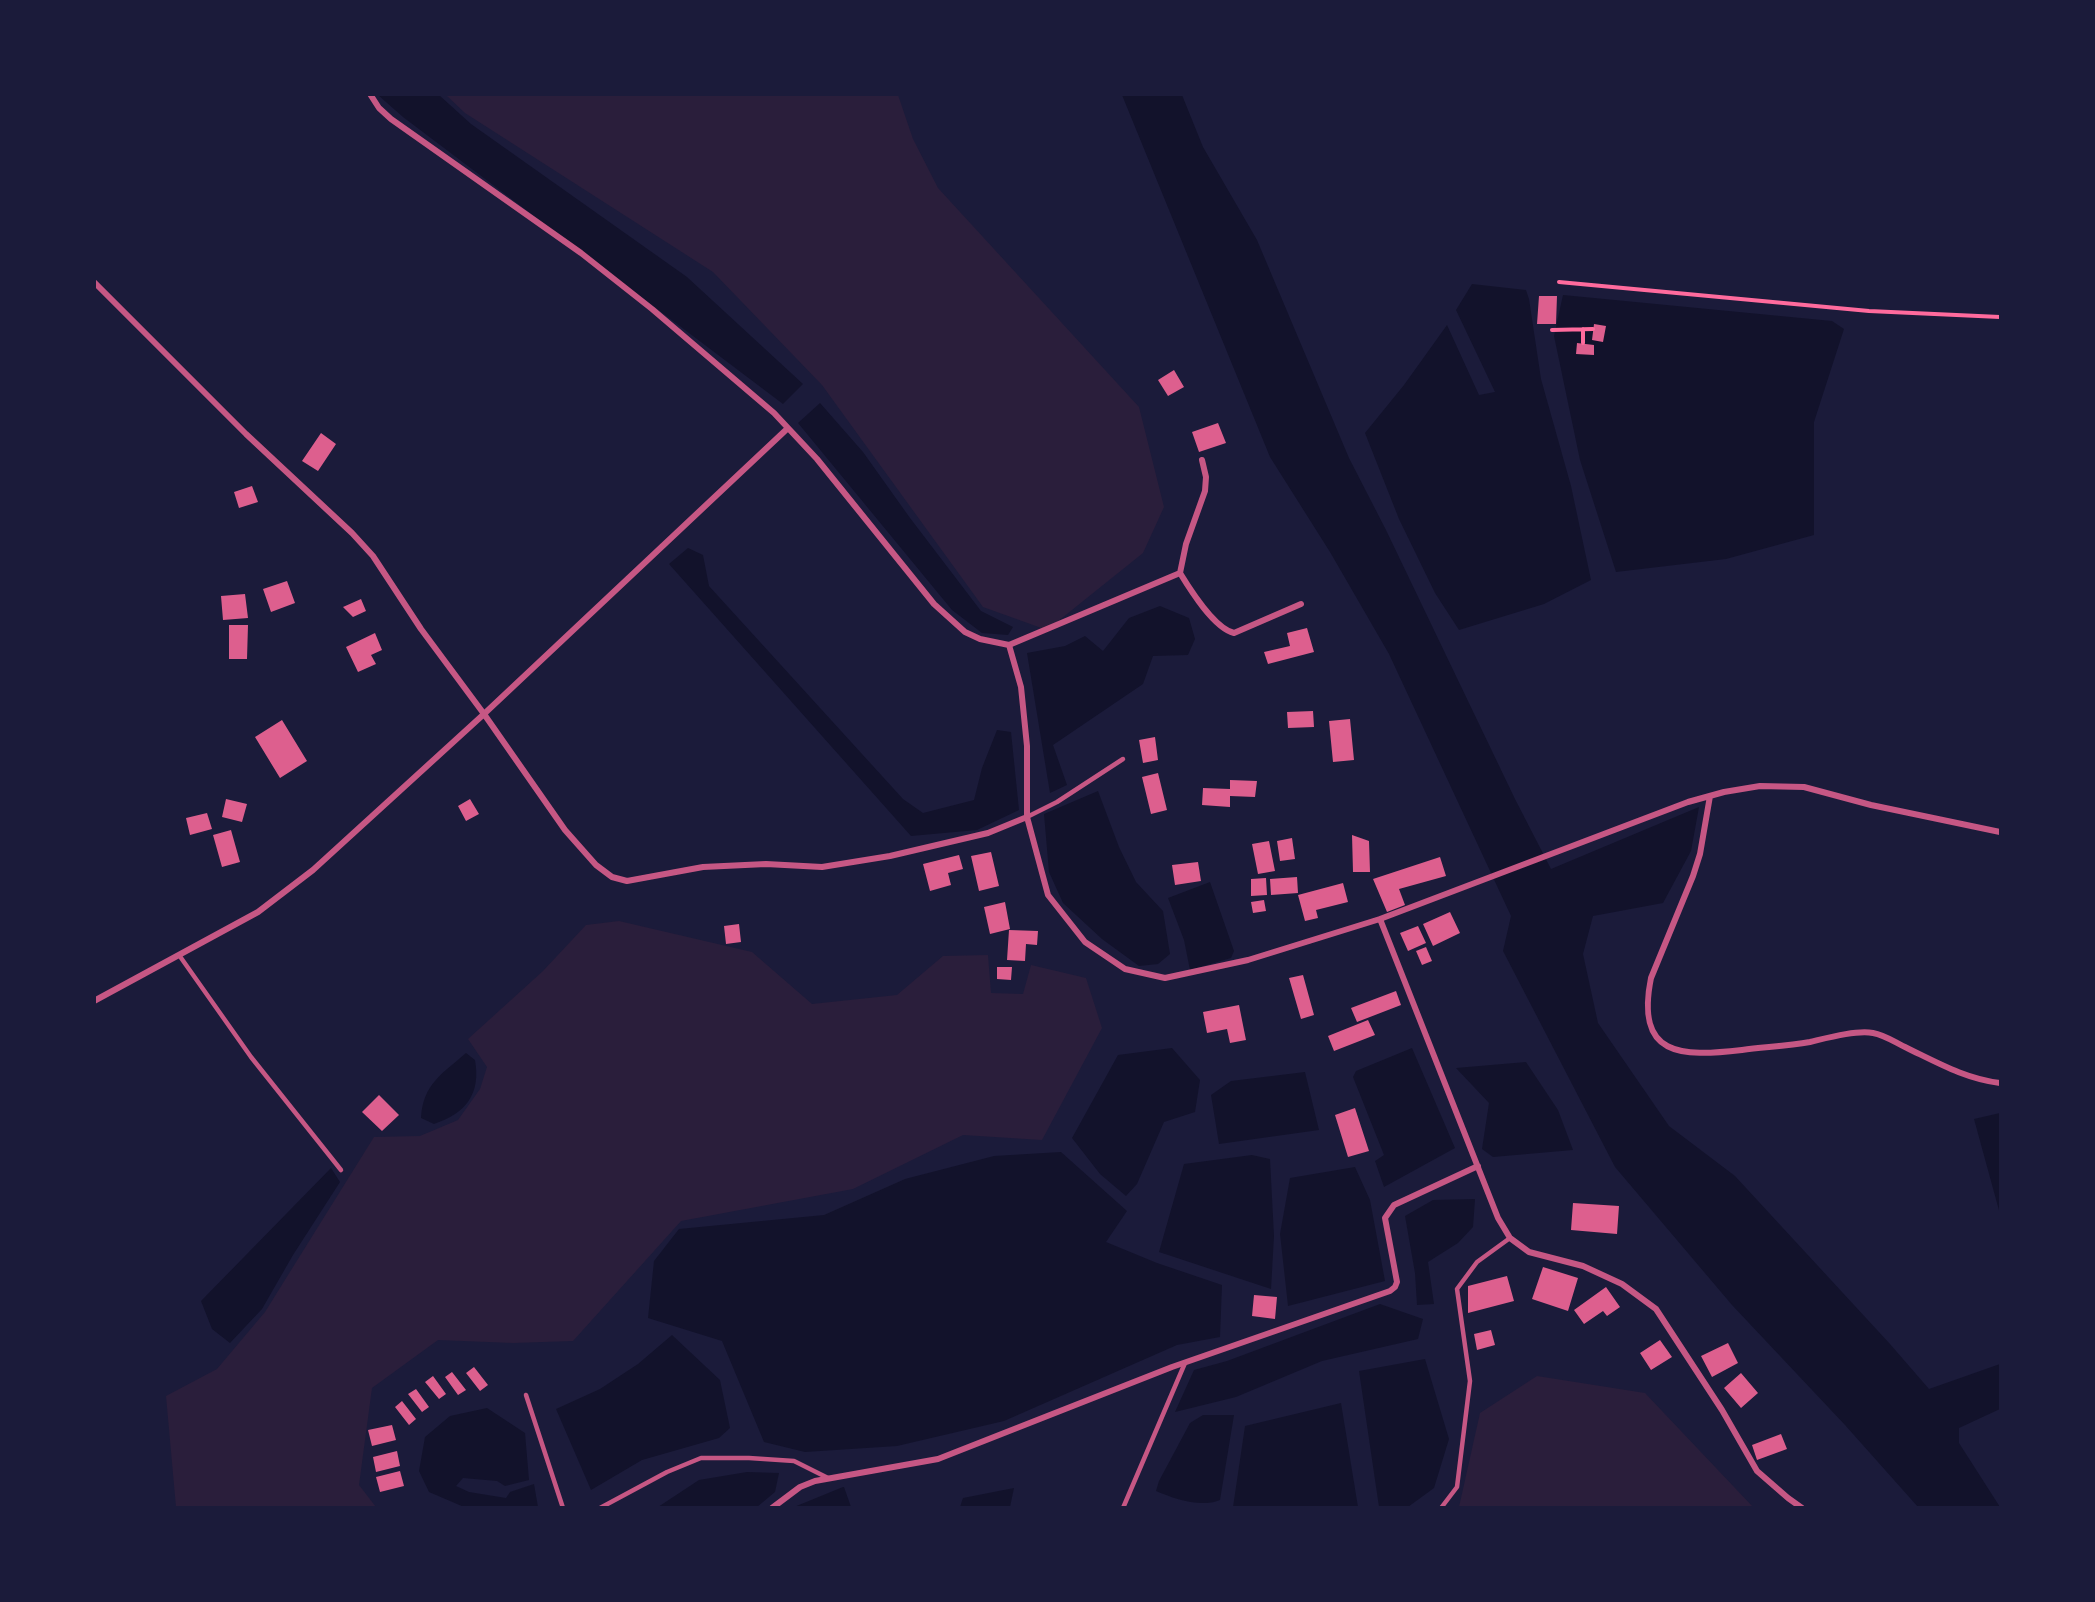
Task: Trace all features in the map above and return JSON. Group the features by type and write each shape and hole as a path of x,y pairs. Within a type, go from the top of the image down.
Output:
{"street":[{"path":"370,94 379,108 391,119 581,254 652,309 774,413 817,459 934,604 965,632 980,639 1009,645 1180,573"},
{"path":"94,282 246,434 352,533 373,556 421,629 565,830 597,865 612,877 627,881 704,867 766,864 822,867 890,855 988,833 1027,817"},
{"path":"94,1001 258,912 313,870 484,714 788,428"},
{"path":"1202,460 1206,477 1205,491 1195,516 1180,573 1190,589 1215,620 1228,632 1234,633 1301,604"},
{"path":"1009,645 1021,687 1028,746 1027,817 1048,895 1085,942 1125,969 1165,978 1248,960 1380,919 1688,802 1760,786 1804,787 1871,805 2001,832"},
{"path":"1710,796 1700,854 1693,876 1648,990 1650,1024 1664,1044 1679,1052 1706,1054 1788,1046 1833,1037 1872,1033 1957,1072 1983,1081 2001,1083"},
{"path":"1380,919 1498,1218 1510,1238 1529,1252 1584,1266 1622,1284 1656,1309 1722,1410 1757,1471 1802,1508"},
{"path":"772,1508 800,1487 815,1481 938,1459 1185,1362 1390,1291 1397,1282 1385,1218 1389,1210 1394,1205 1478,1166"}],"lane":[{"path":"1027,817 1057,802 1123,759"},
{"path":"179,955 251,1057 341,1170"},
{"path":"1441,1508 1456,1487 1470,1381 1457,1289 1477,1262 1510,1238"},
{"path":"1123,1508 1185,1362"},
{"path":"526,1395 563,1508"},
{"path":"600,1508 666,1472 701,1458 794,1461 828,1479"}],"path":[{"path":"1559,282 1869,311 2001,316"},
{"path":"1583,329 1583,343"},
{"path":"1552,330 1593,329"}],"shaded area":[{"path":"378,95 439,95 471,124 687,277 803,384 783,404 403,117"},
{"path":"446,95 898,95 913,139 938,188 1139,407 1164,507 1143,553 1047,630 983,607 822,385 713,272 465,113"},
{"path":"1122,95 1182,95 1203,147 1257,240 1349,458 1551,869 1699,807 1691,851 1663,903 1593,916 1583,954 1598,1023 1669,1126 1735,1176 1929,1389 2000,1364 2000,1409 1959,1428 1959,1443 2000,1507 1918,1507 1845,1425 1732,1305 1615,1167 1503,951 1511,916 1389,654 1330,552 1270,457"},
{"path":"1472,284 1526,290 1541,379 1571,486 1591,580 1544,604 1459,630 1435,593 1399,519 1365,433 1404,385 1447,325 1479,395 1495,392 1456,310"},
{"path":"1563,295 1832,321 1844,329 1814,422 1814,535 1726,559 1616,572 1580,460 1554,336"},
{"path":"820,403 863,452 981,611 1013,627 1008,635 982,633 952,610 798,423"},
{"path":"688,548 703,555 709,586 903,799 923,813 974,800 982,768 997,730 1011,732 1019,810 977,830 911,836 669,564"},
{"path":"1160,606 1189,618 1195,639 1188,655 1153,656 1143,684 1053,745 1067,785 1050,793 1027,653 1065,646 1085,636 1103,651 1129,618"},
{"path":"1098,791 1119,847 1136,882 1163,911 1170,954 1158,964 1139,966 1102,939 1063,903 1049,872 1044,814"},
{"path":"1210,882 1234,951 1231,958 1190,970 1184,940 1168,898"},
{"path":"619,921 752,952 812,1004 897,995 943,956 988,955 991,993 1023,994 1031,965 1086,978 1102,1028 1042,1140 963,1135 853,1189 681,1221 573,1341 513,1343 438,1340 372,1388 359,1485 376,1507 176,1507 166,1396 217,1369 265,1312 374,1137 420,1136 458,1120 480,1089 487,1067 468,1039 543,971 586,925"},
{"path":"1172,1048 1200,1080 1195,1112 1164,1122 1137,1184 1126,1196 1100,1174 1072,1138 1118,1055"},
{"path":"1412,1048 1455,1148 1384,1187 1375,1161 1384,1155 1353,1077 1356,1071"},
{"path":"466,1053 475,1060 476,1072 476,1083 469,1101 455,1114 434,1124 421,1118 430,1088"},
{"path":"1526,1062 1558,1110 1573,1150 1493,1157 1482,1149 1489,1103 1456,1068"},
{"path":"1305,1072 1319,1130 1219,1144 1211,1095 1231,1081"},
{"path":"2000,1113 2000,1214 1974,1119"},
{"path":"1061,1152 1127,1211 1106,1242 1157,1263 1222,1285 1220,1337 1177,1345 1004,1421 897,1446 805,1452 764,1442 722,1341 648,1318 654,1261 679,1229 824,1215 905,1179 994,1156"},
{"path":"1252,1155 1270,1159 1274,1236 1271,1289 1159,1252 1184,1164"},
{"path":"1355,1167 1370,1200 1385,1281 1288,1306 1280,1234 1290,1178"},
{"path":"331,1168 340,1182 293,1255 262,1309 230,1343 212,1329 201,1301"},
{"path":"1475,1199 1473,1227 1458,1243 1428,1262 1434,1304 1417,1305 1415,1273 1405,1216 1433,1200"},
{"path":"1380,1304 1423,1319 1418,1339 1322,1361 1236,1397 1175,1412 1194,1370 1227,1361"},
{"path":"672,1335 720,1380 730,1428 719,1438 642,1460 591,1490 556,1409 600,1389 638,1364"},
{"path":"1425,1359 1449,1439 1434,1488 1408,1507 1379,1507 1359,1371"},
{"path":"1537,1376 1645,1393 1753,1507 1459,1507 1480,1413"},
{"path":"1341,1403 1358,1507 1233,1507 1245,1426"},
{"path":"487,1408 525,1433 529,1480 505,1486 497,1481 463,1478 456,1486 469,1492 506,1498 510,1492 534,1484 538,1507 464,1507 429,1492 419,1471 425,1437 450,1416"},
{"path":"1203,1415 1234,1415 1220,1500 1196,1503 1156,1491 1190,1423"},
{"path":"747,1472 779,1473 775,1492 757,1507 658,1507 699,1480"},
{"path":"843,1487 851,1507 794,1507"},
{"path":"1014,1488 1010,1507 960,1507 963,1498"}],"building":[{"path":"1539,296 1557,296 1556,324 1537,324"},
{"path":"1594,324 1606,326 1603,342 1592,340"},
{"path":"1577,343 1594,345 1594,355 1576,354"},
{"path":"1174,370 1184,387 1168,396 1158,380"},
{"path":"1218,423 1226,443 1199,452 1192,432"},
{"path":"321,433 336,444 318,471 302,461"},
{"path":"252,486 258,502 239,508 234,492"},
{"path":"287,581 295,603 271,612 263,589"},
{"path":"245,594 248,618 223,620 221,596"},
{"path":"361,599 366,611 353,617 343,607"},
{"path":"229,625 248,625 247,659 229,659"},
{"path":"1307,628 1314,652 1268,664 1264,652 1290,646 1287,633"},
{"path":"375,633 382,650 371,655 376,664 358,672 346,647"},
{"path":"1313,711 1314,727 1288,728 1287,712"},
{"path":"1350,719 1354,760 1333,762 1329,721"},
{"path":"282,720 307,761 280,778 255,737"},
{"path":"1155,737 1158,760 1143,763 1139,740"},
{"path":"1158,773 1167,810 1151,814 1142,777"},
{"path":"1230,780 1257,781 1255,797 1230,796 1230,807 1202,805 1203,788 1230,789"},
{"path":"226,799 247,804 242,822 222,817"},
{"path":"470,799 479,814 466,821 458,806"},
{"path":"207,813 212,829 190,835 186,818"},
{"path":"231,830 240,862 222,867 213,835"},
{"path":"1352,835 1369,841 1370,872 1353,872"},
{"path":"1292,838 1295,859 1280,861 1277,841"},
{"path":"1269,841 1275,871 1258,874 1252,844"},
{"path":"991,852 999,886 979,891 971,856"},
{"path":"959,855 963,869 948,873 951,885 930,891 923,864"},
{"path":"1440,857 1446,876 1399,889 1405,905 1387,912 1373,879"},
{"path":"1198,862 1201,881 1175,885 1172,865"},
{"path":"1297,877 1298,893 1271,895 1270,879"},
{"path":"1266,878 1267,895 1251,896 1251,879"},
{"path":"1343,883 1348,902 1316,910 1318,918 1305,921 1298,895"},
{"path":"1264,900 1266,911 1253,913 1251,902"},
{"path":"1005,902 1010,929 990,934 984,907"},
{"path":"1450,912 1460,933 1433,946 1423,924"},
{"path":"739,924 741,942 726,944 724,926"},
{"path":"1418,926 1426,943 1408,951 1400,933"},
{"path":"1009,930 1038,931 1037,945 1026,944 1025,961 1007,960"},
{"path":"1426,947 1432,961 1422,965 1416,951"},
{"path":"997,967 1012,967 1011,980 997,979"},
{"path":"1303,975 1314,1015 1301,1019 1289,978"},
{"path":"1396,991 1401,1005 1357,1022 1351,1008"},
{"path":"1239,1005 1246,1040 1230,1043 1227,1029 1207,1033 1203,1012"},
{"path":"1368,1020 1375,1035 1334,1051 1328,1036"},
{"path":"379,1095 399,1115 382,1131 362,1112"},
{"path":"1355,1108 1369,1151 1348,1157 1335,1115"},
{"path":"1573,1203 1619,1206 1617,1234 1571,1230"},
{"path":"1543,1267 1578,1278 1568,1311 1532,1299"},
{"path":"1507,1276 1514,1301 1468,1313 1468,1286"},
{"path":"1606,1287 1620,1307 1607,1316 1603,1311 1584,1324 1574,1310"},
{"path":"1254,1295 1277,1297 1275,1319 1252,1316"},
{"path":"1491,1330 1495,1345 1477,1350 1474,1334"},
{"path":"1660,1340 1672,1357 1651,1370 1640,1353"},
{"path":"1728,1343 1738,1363 1712,1377 1701,1356"},
{"path":"474,1367 488,1385 480,1391 466,1373"},
{"path":"452,1372 466,1390 458,1395 445,1377"},
{"path":"1741,1373 1758,1393 1741,1408 1724,1388"},
{"path":"433,1376 446,1394 439,1399 425,1382"},
{"path":"416,1389 429,1407 422,1412 408,1394"},
{"path":"402,1401 416,1419 409,1425 395,1407"},
{"path":"392,1425 396,1440 372,1446 368,1430"},
{"path":"1781,1434 1787,1449 1757,1460 1752,1445"},
{"path":"397,1451 400,1466 376,1472 373,1457"},
{"path":"400,1471 404,1486 380,1492 376,1477"}]}
